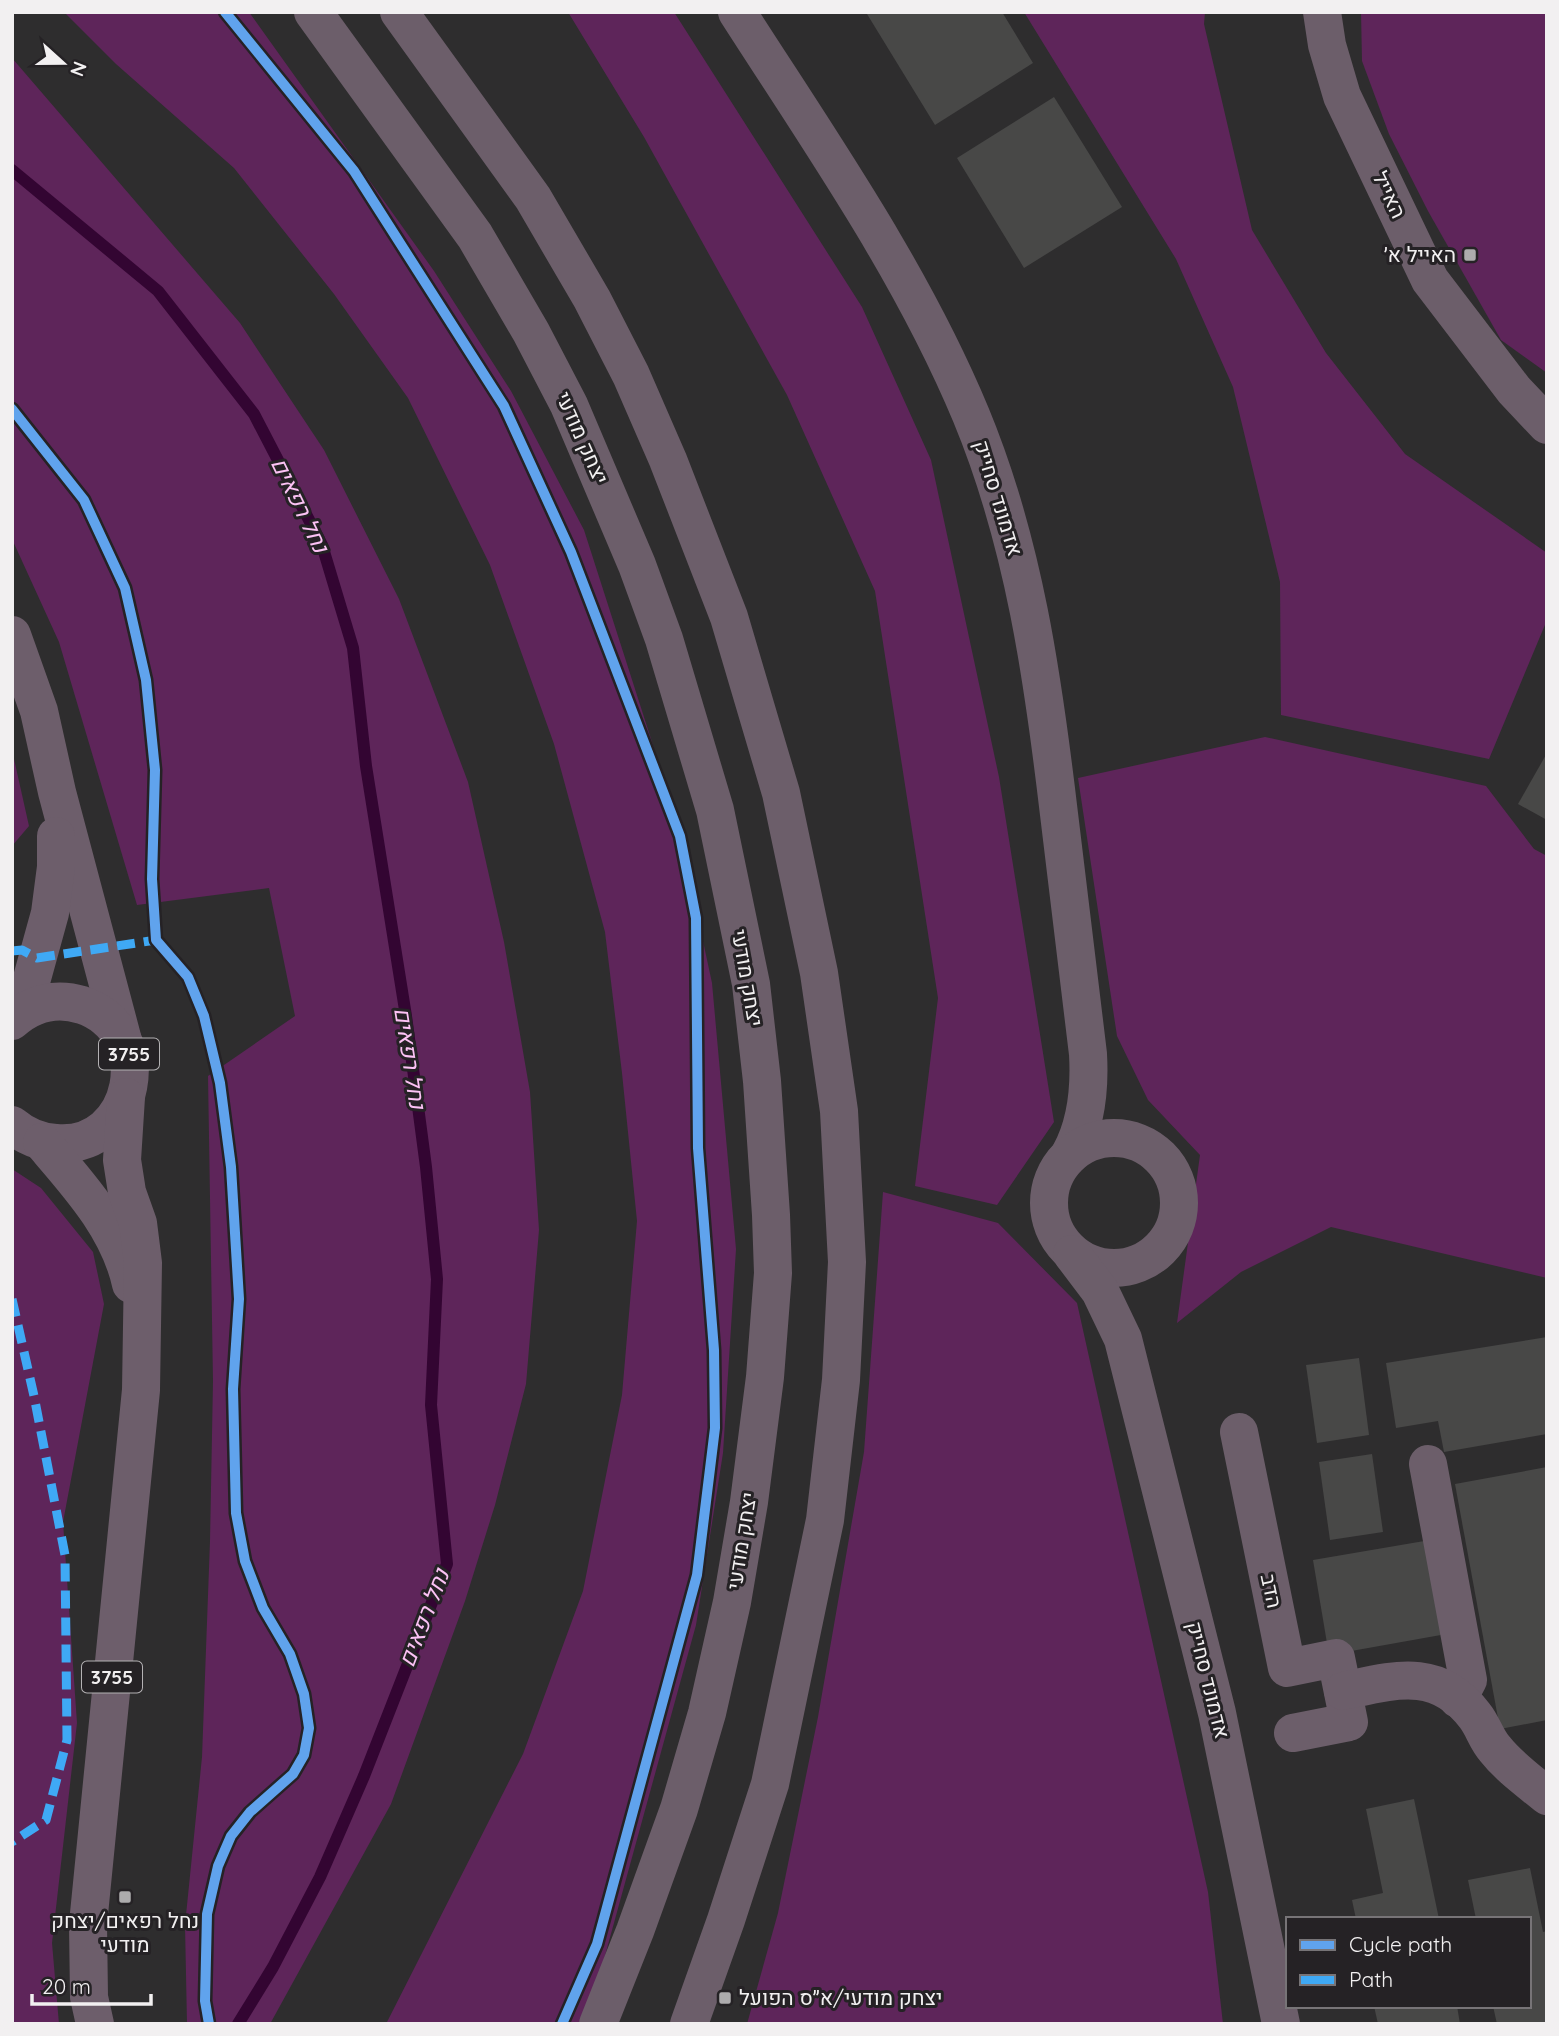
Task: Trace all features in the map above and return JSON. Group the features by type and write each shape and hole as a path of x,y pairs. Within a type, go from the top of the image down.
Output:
{"main road":[{"name":"3755","path":"12,635 39,711 57,792 122,1037 130,1056 131,1077 122,1160 127,1192 138,1223 143,1262 141,1390 88,1924 89,1997 94,2024"},
{"name":"3755","path":"18,1016 50,913 56,867 57,792"},
{"name":"3755","path":"18,1016 45,1002 69,1001 92,1009 109,1020 122,1037"},
{"name":"3755","path":"22,1132 63,1144 83,1140 102,1130 117,1115 127,1097"},
{"name":"3755","path":"22,1132 85,1191 105,1221 127,1264 141,1330"}],"street":[{"name":"יצחק מודעי","path":"313,12 475,236 531,332 569,405 637,565 664,639 715,810 751,984 762,1082 772,1273 765,1377 750,1502 732,1602 707,1713 679,1809 598,2024"},
{"path":"398,12 533,198 592,299 631,375 668,460 729,617 778,781 821,987 839,1111 847,1262 841,1380 825,1520 770,1784 689,2024"},
{"name":"אדמונד סחייק","path":"737,12 902,275 951,369 990,468 1020,570 1042,676 1087,1043 1089,1088 1086,1111 1070,1154"},
{"name":"האייל","path":"1321,12 1326,45 1342,96 1430,280 1514,390 1547,425"},
{"name":"אדמונד סחייק","path":"1087,1043 1108,1098 1121,1118 1147,1146"},
{"path":"1106,1138 1127,1139 1147,1146 1169,1168 1179,1196 1175,1227 1157,1252 1140,1264 1121,1269 1090,1265 1072,1254 1054,1230 1048,1200 1057,1170 1070,1154 1087,1144 1106,1138"},
{"name":"אדמונד סחייק","path":"1123,1339 1133,1290 1157,1252"},
{"name":"אדמונד סחייק","path":"1072,1254 1105,1300 1123,1339 1217,1713 1282,2024"},
{"name":"הדב","path":"1239,1432 1287,1668 1336,1658 1349,1722 1293,1733"},
{"path":"1427,1464 1468,1680 1458,1699"},
{"path":"1343,1692 1397,1679 1431,1684 1458,1699 1476,1717 1495,1749 1547,1796"}],"shaded area":[{"path":"64,12 249,12 434,271 511,391 584,530 677,820 712,983 736,1249 723,1453 696,1625 598,1981 579,2024 386,2024 523,1754 583,1591 622,1395 637,1221 605,932 554,744 490,565 408,398 334,294 234,168 116,64"},
{"path":"568,12 674,12 862,307 931,460 999,777 1054,1122 997,1205 915,1186 938,998 875,591 787,395 644,137"},
{"path":"1024,12 1205,12 1204,24 1252,230 1326,353 1405,454 1547,553 1547,620 1489,759 1281,715 1280,582 1233,387 1176,259"},
{"path":"1361,12 1547,12 1547,373 1501,340 1428,211 1389,134 1362,61"},
{"path":"12,58 240,323 324,450 399,599 468,782 504,942 530,1092 539,1230 526,1384 495,1505 465,1601 391,1804 270,2024 187,2024 185,1925 202,1757 210,1541 213,1381 208,1076 295,1016 269,888 137,905 59,642 12,539"},
{"path":"1265,737 1486,786 1534,849 1547,856 1547,1278 1331,1227 1241,1272 1177,1323 1200,1155 1148,1100 1117,1036 1078,778"},
{"path":"12,750 29,826 12,846"},
{"path":"12,1169 41,1188 93,1252 104,1304 63,1522 77,1723 52,1943 59,2024 12,2024"},
{"path":"883,1192 998,1223 1077,1303 1208,1892 1223,2024 747,2024 778,1913 818,1717 864,1452"}],"building":[{"path":"1002,12 1033,63 935,125 867,14"},
{"path":"1054,97 1122,207 1024,268 957,158"},
{"path":"1547,753 1547,820 1518,804"},
{"path":"1547,1337 1547,1434 1444,1452 1438,1421 1396,1428 1386,1363"},
{"path":"1359,1358 1369,1435 1317,1443 1306,1365"},
{"path":"1372,1454 1383,1532 1330,1540 1319,1462"},
{"path":"1547,1467 1547,1720 1500,1729 1455,1484"},
{"path":"1436,1539 1452,1633 1329,1655 1313,1560"},
{"path":"1414,1799 1439,1917 1356,1917 1352,1900 1383,1893 1366,1809"},
{"path":"1530,1868 1543,1932 1547,1931 1547,2024 1497,2024 1493,2008 1531,2008 1531,1917 1476,1917 1468,1880"},
{"path":"1374,2008 1457,2008 1460,2024 1378,2024"}],"waterway":[{"name":"נחל רפאים","path":"12,170 158,291 254,414 322,545 353,648 366,766 406,1016 426,1167 437,1279 431,1405 447,1564 364,1776 320,1877 273,1967 238,2024"}],"marked path":[{"path":"12,951 22,950 37,958 156,940"},
{"path":"12,1299 65,1555 67,1740 46,1820 12,1842"}],"cycle path":[{"path":"225,12 354,171 504,406 571,552 680,836 696,918 698,1148 714,1350 715,1428 697,1575 597,1944 562,2024"},
{"path":"12,409 84,500 125,588 146,680 155,770 152,879 156,940 188,977 204,1016 220,1083 231,1167 239,1299 233,1389 236,1513 245,1561 263,1608 290,1654 304,1694 309,1728 304,1755 293,1774 250,1812 231,1836 218,1866 207,1914 205,2001 209,2024"}],"place":[{"name":"האייל א׳","path":"1470,255"},
{"name":"נחל רפאים/יצחק מודעי","path":"125,1897"},
{"name":"יצחק מודעי/א״ס הפועל","path":"725,1998"}]}
